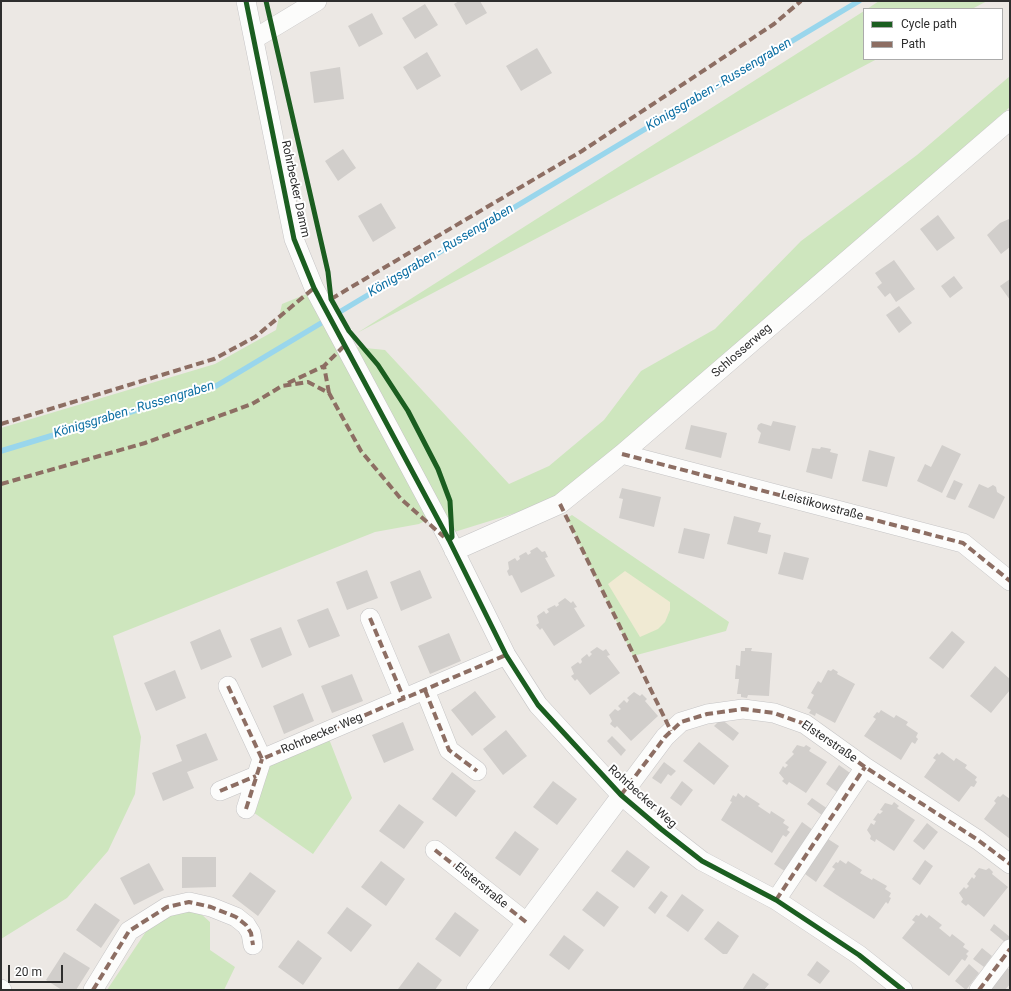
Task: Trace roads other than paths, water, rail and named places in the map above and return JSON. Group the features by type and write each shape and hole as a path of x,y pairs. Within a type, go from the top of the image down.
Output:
{"street":[{"name":"Rohrbecker Damm","path":"246,1 294,239 323,305 451,546"},
{"path":"254,39 317,1"},
{"name":"Schlosserweg","path":"451,546 560,504 622,454 1010,120"},
{"name":"Leistikowstraße","path":"622,454 962,543 1010,581"},
{"name":"Rohrbecker Weg","path":"451,546 506,655 538,705 621,795 661,829 702,860 776,900 859,955 903,990"},
{"path":"370,618 404,699"},
{"name":"Rohrbecker Weg","path":"220,791 259,768 404,699 506,655"},
{"path":"228,686 259,768 246,809"},
{"path":"425,690 449,750 478,772"},
{"name":"Elsterstraße","path":"476,990 665,737 681,722 707,714 743,709 774,713 805,724 865,767 978,840 1010,864"},
{"path":"776,900 865,767"},
{"name":"Elsterstraße","path":"435,850 526,922"},
{"path":"93,990 129,931 167,907 189,902 211,907 236,917 246,925 251,933 253,945"},
{"path":"979,990 1010,949"}],"waterway":[{"name":"Königsgraben - Russengraben","path":"1,451 216,386 859,1"}]}
